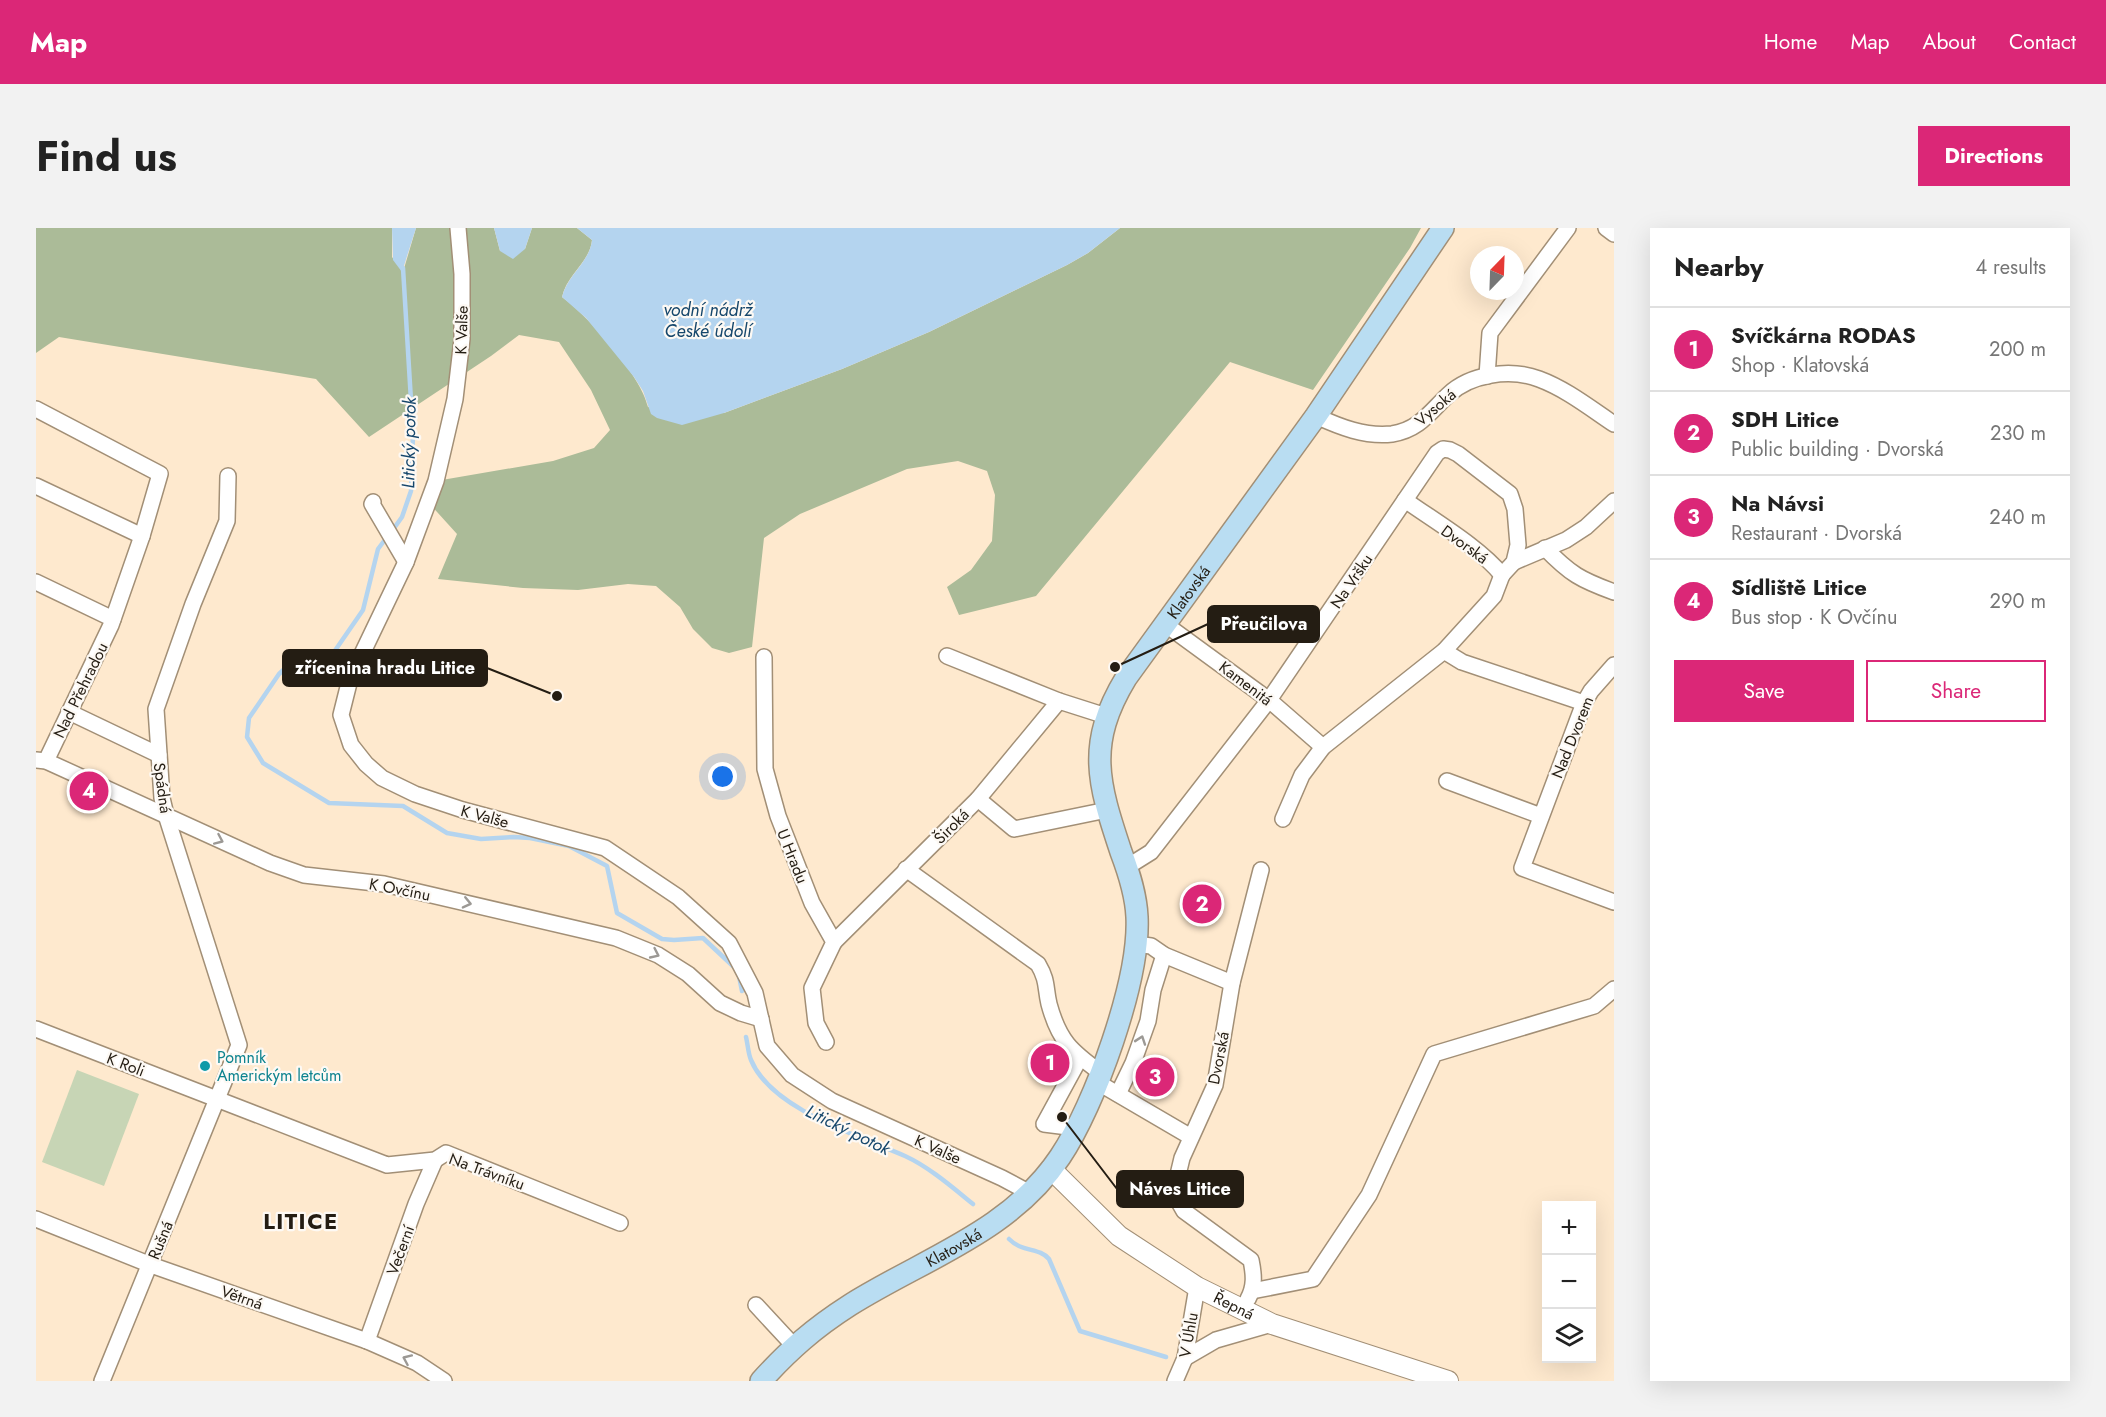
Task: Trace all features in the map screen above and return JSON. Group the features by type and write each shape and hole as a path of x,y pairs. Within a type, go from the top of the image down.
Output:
{"main road":[{"name":"Klatovská","path":"761,1381 794,1346 822,1324 983,1230 1012,1210 1051,1169 1076,1128 1099,1077 1125,999 1136,944 1138,919 1134,887 1107,810 1101,782 1100,761 1106,716 1126,678 1316,416 1443,228"}],"street":[{"name":"K Valše","path":"459,228 462,339 455,399 436,481 406,562 350,679 341,715 351,746 382,778 416,794 463,810 605,848 678,897 729,943 755,993 767,1046 792,1075 832,1101 1002,1178 1030,1193"},
{"path":"1486,376 1490,333 1568,228"},
{"path":"1606,228 1614,234"},
{"name":"Vysoká","path":"1316,416 1353,430 1374,434 1394,434 1421,423 1449,394 1467,382 1486,376 1511,374 1538,378 1559,388 1614,424"},
{"name":"Nad Přehradou","path":"36,409 160,474 142,536 113,618 69,712 41,760"},
{"name":"Na Vršku","path":"1127,867 1151,852 1269,700 1437,453 1443,449 1450,450 1510,494 1515,509 1518,545 1514,562"},
{"name":"Spádná","path":"217,1099 239,1045 166,816 162,798 156,709 193,604 227,521 228,476"},
{"path":"36,486 142,536"},
{"name":"Dvorská","path":"1283,819 1302,776 1323,747 1444,651 1494,597 1502,575 1496,567 1472,547 1405,501"},
{"path":"1502,575 1514,562 1566,540 1586,527 1614,501"},
{"path":"373,502 372,504 406,562"},
{"path":"1545,548 1561,565 1583,581 1614,592"},
{"path":"36,582 113,618"},
{"name":"Kamenitá","path":"1165,624 1269,700 1323,747"},
{"path":"1444,651 1462,662 1584,703"},
{"path":"947,656 1059,701 1106,716"},
{"name":"U Hradu","path":"764,657 765,769 778,816 812,903 834,942"},
{"name":"Nad Dvorem","path":"1614,665 1591,691 1584,703 1522,868 1614,902"},
{"name":"Široká","path":"834,942 978,799 1059,701"},
{"path":"69,712 159,755"},
{"name":"K Ovčínu","path":"41,760 270,863 304,874 384,884 616,938 658,955 688,974 720,1003 761,1019"},
{"path":"1447,781 1541,816"},
{"path":"978,799 1014,829 1107,810"},
{"path":"906,869 1038,964 1047,978 1049,1003 1060,1036 1118,1094 1191,1137"},
{"name":"Dvorská","path":"1252,1291 1254,1276 1251,1260 1184,1211 1176,1197 1179,1169 1215,1085 1232,983 1261,870"},
{"path":"826,1042 816,1023 812,988 834,942"},
{"path":"1136,944 1151,946 1164,955 1232,983"},
{"path":"1118,1094 1133,1063 1148,1021 1153,990 1164,955"},
{"path":"1242,1310 1252,1291 1313,1279 1369,1195 1434,1054 1594,1006 1614,989"},
{"name":"K Roli","path":"36,1029 217,1099"},
{"path":"1076,1128 1044,1124 1080,1058"},
{"name":"Na Trávníku","path":"217,1099 387,1165 435,1160 446,1153 620,1223"},
{"name":"Rušná","path":"102,1381 217,1099"},
{"name":"Večerní","path":"367,1341 416,1204 435,1160"},
{"name":"Řepná","path":"1051,1169 1119,1236 1197,1287 1272,1324 1448,1381"},
{"name":"Větrná","path":"36,1219 151,1265 367,1341 424,1367 444,1381"},
{"name":"V Úhlu","path":"1175,1381 1185,1358 1197,1287"},
{"path":"756,1305 794,1346"},
{"path":"1185,1358 1216,1340 1272,1324"}],"green space":[{"path":"36,228 392,228 392,257 403,272 416,228 494,228 500,251 525,249 532,228 577,228 592,240 587,255 569,281 562,297 599,332 625,363 648,407 724,413 842,369 929,332 1067,265 1088,253 1120,228 1421,228 1410,248 1313,390 1230,362 1036,596 959,615 947,587 971,570 992,541 995,495 987,471 958,461 907,469 800,514 764,538 752,647 729,653 712,648 693,629 680,607 656,586 628,584 578,590 523,588 438,579 457,534 428,502 436,481 553,461 594,448 610,430 591,390 559,342 519,335 369,437 316,379 59,337 36,353"},
{"path":"77,1070 139,1094 104,1186 42,1162"}],"water":[{"path":"392,228 416,228 402,272 393,260"},
{"path":"494,228 532,228 525,249 513,259 500,251"},
{"name":"vodní nádrž České údolí","path":"577,228 1120,228 1088,253 1067,265 929,332 842,369 724,413 682,425 651,414 643,391 634,377 586,318 562,297 587,255 592,240"}],"waterway":[{"name":"Litický potok","path":"392,531 402,517 411,491 413,434 403,268"},
{"name":"Litický potok","path":"387,537 378,549 363,610 334,652 306,653 294,660 279,674 249,718 247,737 263,763 329,803 403,806 447,833 481,839 530,838 569,846 607,866 617,913 662,939 703,938 735,968"},
{"name":"Litický potok","path":"739,976 742,991"},
{"name":"Litický potok","path":"746,1037 749,1055 761,1077 796,1107 841,1130 905,1156 923,1166 973,1204"},
{"name":"Litický potok","path":"1009,1239 1049,1259 1080,1331 1166,1357"}],"place":[{"name":"Přeučilova","path":"1115,667"},
{"name":"zřícenina hradu Litice","path":"557,696"},
{"name":"Sídliště Litice","path":"89,791"},
{"name":"SDH Litice","path":"1202,904"},
{"name":"Svíčkárna RODAS","path":"1050,1063"},
{"name":"Pomník Americkým letcům","path":"205,1066"},
{"name":"Na Návsi","path":"1155,1077"},
{"name":"Náves Litice","path":"1062,1117"}],"district":[{"name":"LITICE","path":"301,1221"}]}
